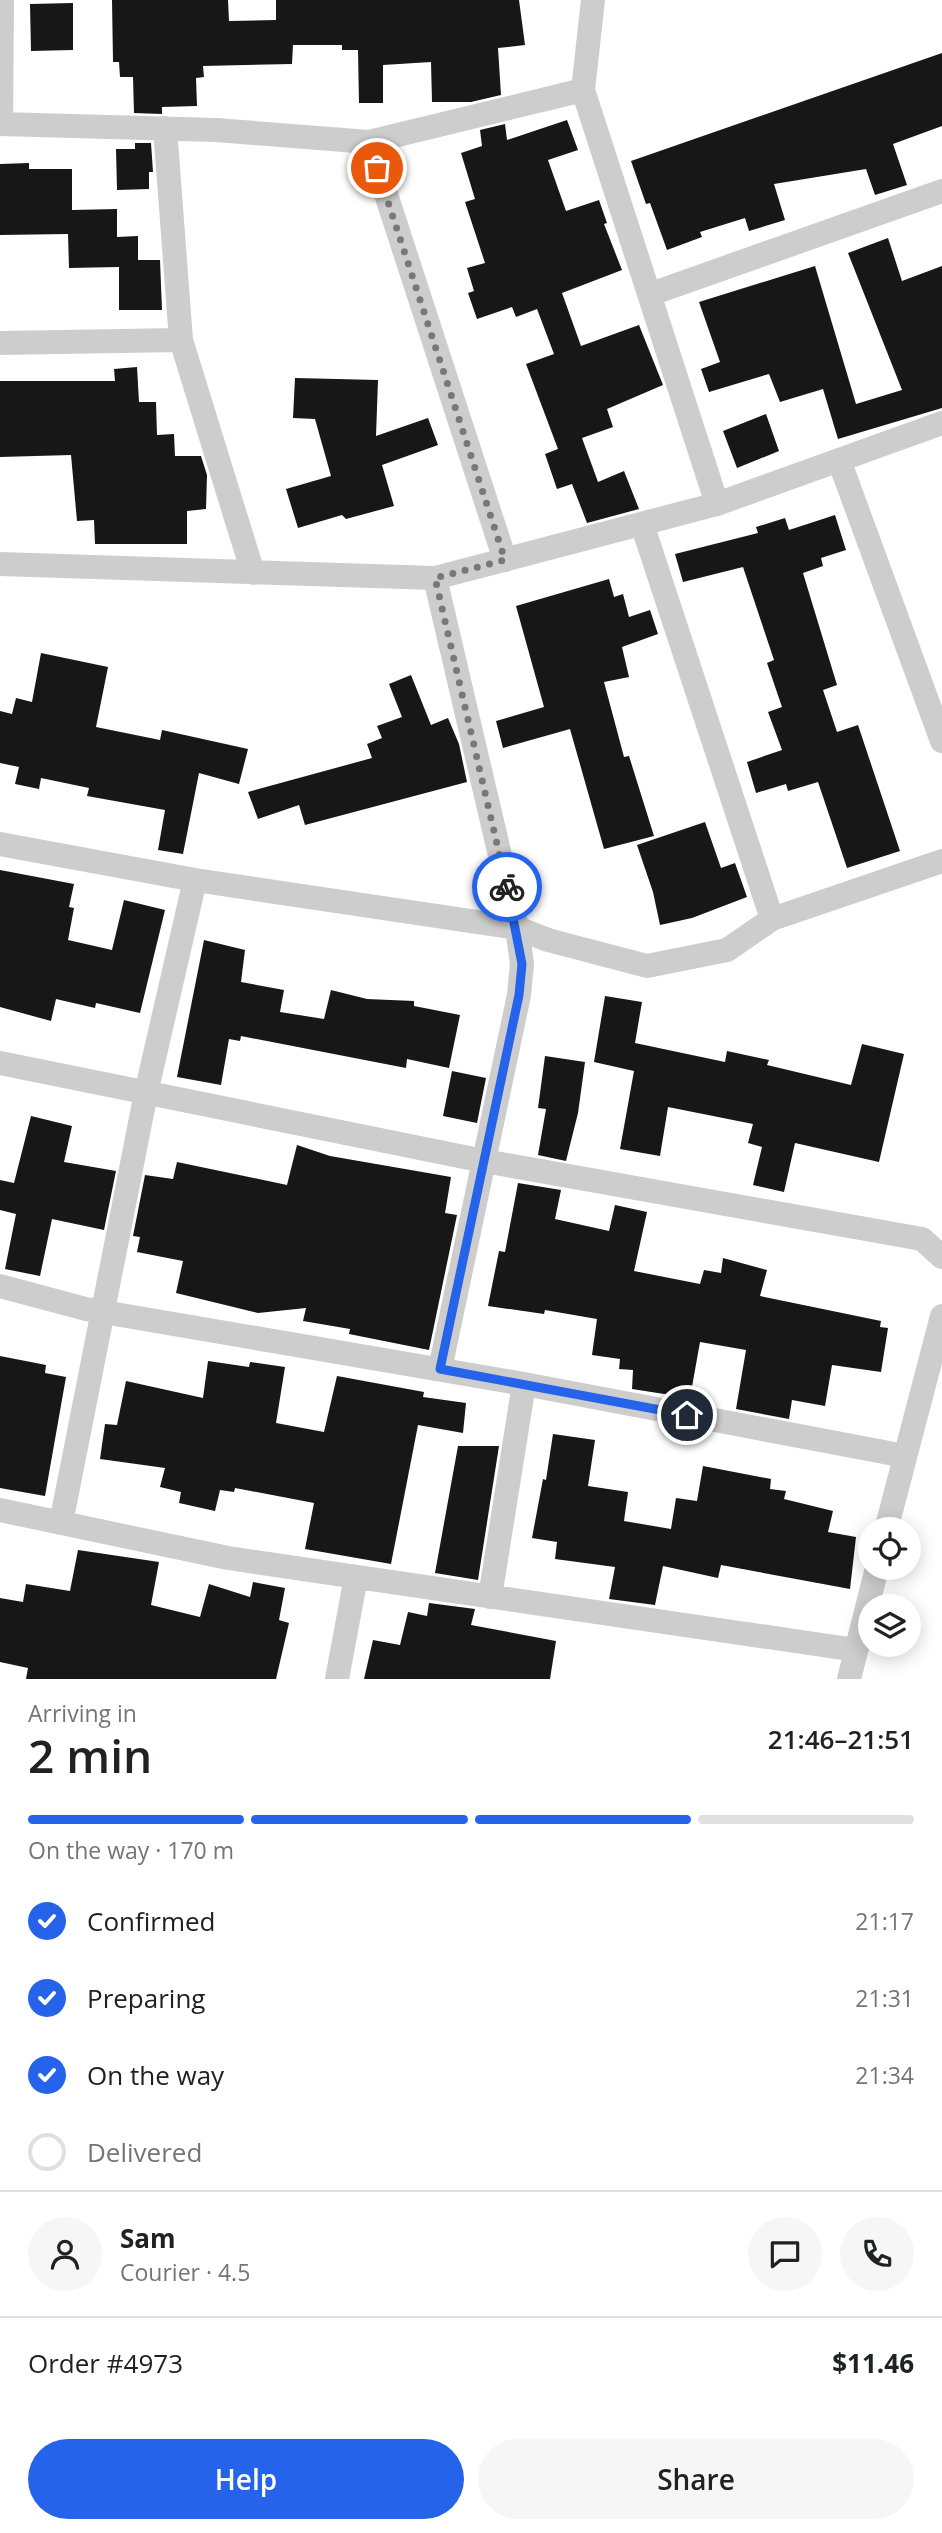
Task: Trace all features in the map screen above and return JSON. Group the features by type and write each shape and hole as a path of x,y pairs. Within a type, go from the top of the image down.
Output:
{"street":[{"path":"2,0 1,124 165,128 369,142 583,90"},
{"path":"593,0 583,90 717,504"},
{"path":"165,128 181,340 253,573"},
{"path":"369,142 505,560"},
{"path":"651,294 942,191"},
{"path":"0,343 181,340"},
{"path":"0,564 435,578 717,504 942,423"},
{"path":"839,460 942,741"},
{"path":"642,524 772,919"},
{"path":"435,578 517,928 522,964 519,995 440,1369"},
{"path":"0,844 195,880 517,928 548,940 647,965 727,950 772,919 942,861"},
{"path":"61,1523 146,1093 195,880"},
{"path":"0,1063 484,1161 922,1239 942,1257"},
{"path":"0,1286 101,1311 524,1384 905,1456"},
{"path":"889,1517 942,1316"},
{"path":"490,1597 524,1384"},
{"path":"0,1510 228,1558 856,1650"},
{"path":"337,1679 356,1577"},
{"path":"849,1679 874,1580"}],"building":[{"path":"112,0 228,0 229,21 276,20 276,0 519,0 525,45 498,48 501,95 471,102 432,102 431,62 383,65 383,103 359,103 358,50 342,50 342,45 293,45 292,64 203,66 204,77 196,78 197,106 162,107 162,114 134,113 133,77 120,77 119,62 113,62"},
{"path":"73,3 73,50 31,51 30,4"},
{"path":"942,53 942,126 893,144 907,185 875,195 866,169 774,184 785,220 749,231 745,218 700,232 702,237 667,250 650,203 646,204 631,161"},
{"path":"567,120 578,150 548,160 566,211 599,200 607,223 604,224 622,270 562,293 581,346 639,325 663,385 607,409 613,427 582,438 598,482 624,471 639,509 587,523 572,484 557,489 545,454 558,449 526,364 554,354 537,309 516,317 512,307 477,319 468,293 474,291 467,268 485,263 465,202 475,199 461,153 482,146 480,130 505,124 507,140"},
{"path":"135,143 151,143 153,172 149,172 149,189 117,190 116,149 135,149"},
{"path":"29,163 29,169 72,169 72,210 117,209 117,237 138,236 138,260 160,260 162,310 119,310 119,267 69,268 68,234 0,235 0,164"},
{"path":"888,238 902,281 942,266 942,408 838,439 823,389 780,402 769,374 709,392 701,369 720,362 699,302 815,266 856,404 902,390 848,253"},
{"path":"137,367 139,402 156,402 157,435 174,434 175,456 201,456 207,475 206,509 187,511 187,544 95,544 94,520 77,521 71,455 0,457 0,381 115,381 114,369"},
{"path":"295,378 378,380 376,436 428,418 438,445 382,465 394,506 346,519 342,515 298,528 286,489 331,476 315,419 293,418"},
{"path":"766,414 779,451 737,468 723,431"},
{"path":"835,515 846,550 821,558 823,566 803,573 837,685 823,690 837,732 858,725 900,851 847,868 818,782 788,791 786,784 756,793 747,762 782,750 768,712 782,707 767,663 774,660 743,567 683,582 675,554 758,533 756,527 785,518 789,530"},
{"path":"609,579 614,597 623,594 629,617 650,610 658,634 622,647 629,677 604,682 624,757 629,756 654,836 604,849 570,729 503,748 496,721 544,707 516,606"},
{"path":"41,653 108,667 96,727 160,740 162,730 248,749 239,784 199,773 183,854 158,850 165,810 87,796 89,788 41,778 39,789 15,784 19,767 0,763 0,711 12,714 16,698 32,702"},
{"path":"411,675 431,725 448,718 459,744 467,782 305,825 299,805 258,819 248,792 372,758 367,744 382,738 377,726 402,717 389,684"},
{"path":"705,822 721,868 735,863 747,897 692,918 660,925 653,892 637,845"},
{"path":"0,870 74,884 69,907 74,908 68,940 112,950 124,900 165,910 140,1013 96,1003 95,1008 56,999 51,1021 0,1007"},
{"path":"204,940 245,950 241,982 284,990 280,1012 324,1019 331,990 367,999 414,1001 414,1006 460,1015 449,1068 407,1059 406,1068 241,1036 240,1041 229,1039 221,1085 177,1077"},
{"path":"605,996 642,1002 635,1043 725,1062 727,1051 769,1060 767,1065 851,1085 862,1044 904,1054 879,1162 795,1143 784,1192 753,1185 762,1147 748,1143 753,1124 668,1107 660,1156 620,1149 634,1071 594,1062"},
{"path":"545,1056 585,1062 578,1113 566,1161 538,1155 546,1109 538,1108"},
{"path":"452,1071 486,1078 477,1123 443,1116"},
{"path":"31,1116 72,1126 64,1162 116,1171 104,1230 52,1219 40,1276 5,1269 16,1214 0,1210 0,1180 14,1183"},
{"path":"297,1145 330,1156 451,1177 445,1213 457,1215 429,1350 349,1334 350,1329 303,1321 306,1308 258,1313 176,1293 183,1261 137,1252 140,1237 133,1236 145,1175 173,1179 177,1162 287,1185"},
{"path":"518,1183 561,1190 555,1219 609,1231 615,1205 647,1212 634,1271 700,1284 704,1270 721,1273 723,1258 767,1270 760,1296 881,1321 880,1327 888,1328 881,1372 832,1365 825,1406 792,1400 789,1419 736,1409 746,1350 700,1342 690,1398 632,1389 633,1370 619,1369 620,1359 592,1355 597,1319 545,1310 544,1314 488,1306 499,1251 505,1252"},
{"path":"0,1356 46,1365 45,1373 66,1377 45,1496 0,1488"},
{"path":"208,1361 249,1367 250,1362 285,1367 276,1423 324,1432 337,1376 424,1392 423,1397 466,1403 463,1433 418,1425 391,1564 305,1549 314,1503 235,1488 234,1492 220,1490 215,1511 179,1503 181,1492 160,1487 165,1468 100,1459 105,1424 117,1425 126,1381 203,1398"},
{"path":"553,1434 595,1440 588,1486 628,1492 624,1521 671,1529 676,1498 697,1501 703,1466 771,1479 770,1489 786,1491 784,1499 833,1511 828,1532 856,1537 850,1589 721,1565 718,1578 663,1566 655,1605 609,1599 615,1567 555,1559 557,1542 532,1538 543,1479 546,1480"},
{"path":"458,1446 499,1446 478,1580 435,1573"},
{"path":"78,1550 159,1562 151,1605 200,1617 209,1584 250,1597 253,1582 285,1588 279,1620 289,1623 276,1679 26,1679 28,1668 0,1662 0,1598 23,1602 26,1584 70,1591"},
{"path":"429,1603 475,1609 471,1625 556,1641 550,1679 364,1679 373,1640 400,1645 408,1612 427,1616"}],"way so far":[{"path":"377,168 505,560 435,578 507,887"}],"route":[{"path":"507,887 522,964 519,995 440,1369 687,1415"}]}
